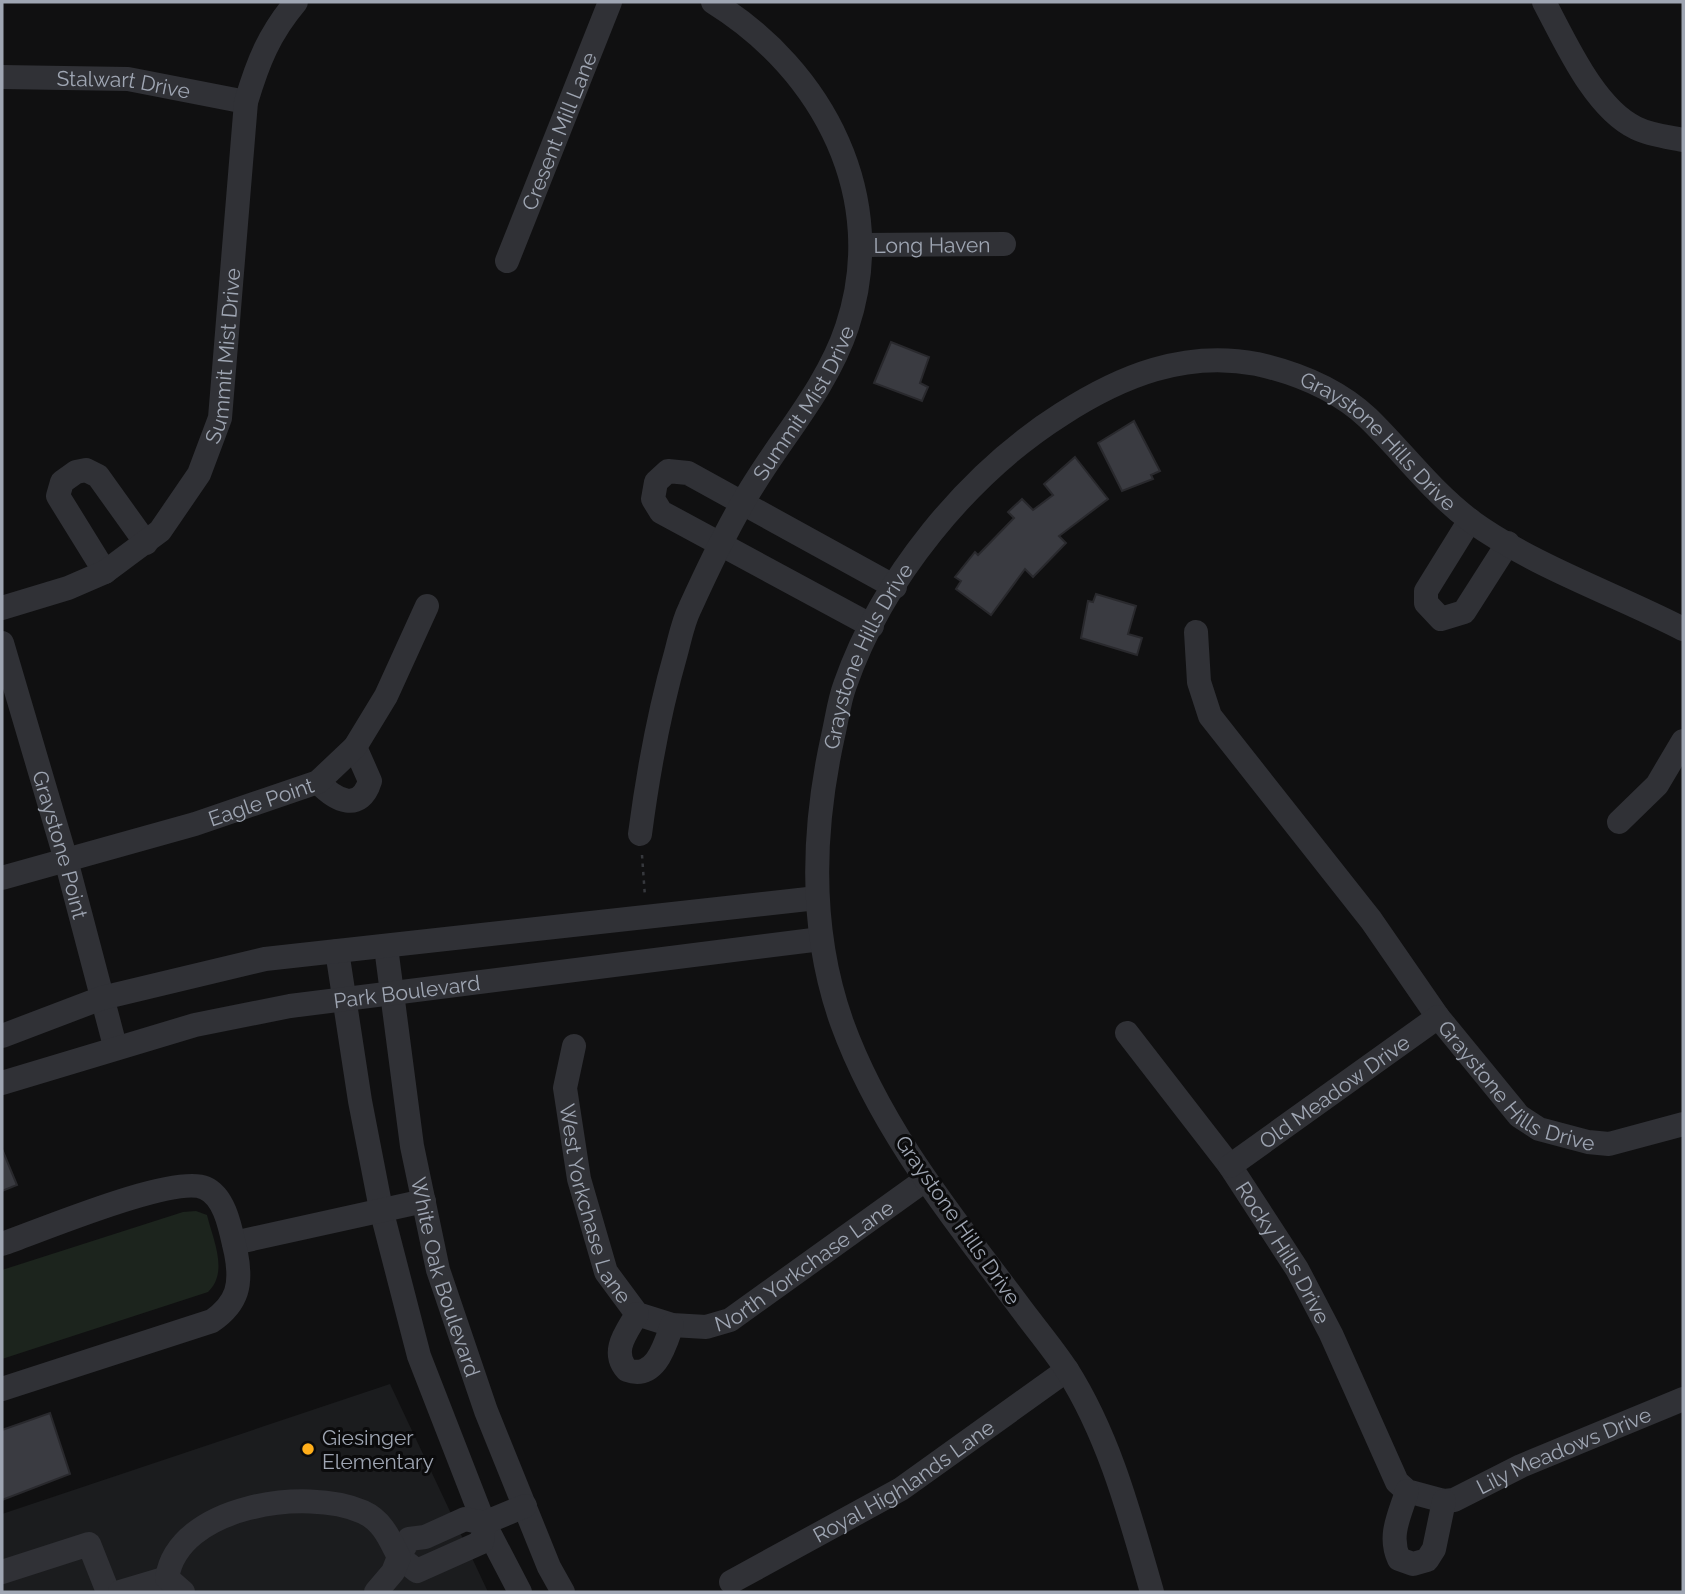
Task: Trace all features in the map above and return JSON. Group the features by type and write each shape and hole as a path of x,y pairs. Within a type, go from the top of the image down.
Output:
{"street":[{"name":"Summit Mist Drive","path":"2,608 68,588 106,572 160,531 199,474 220,418 246,102 256,67 275,28 296,2"},
{"name":"Cresent Mill Lane","path":"507,261 610,2"},
{"name":"Summit Mist Drive","path":"640,834 665,690 689,610 742,503 814,395 847,327 862,245 851,173 831,124 789,63 713,2"},
{"path":"1544,2 1579,66 1613,112 1635,128 1683,140"},
{"name":"Stalwart Drive","path":"2,77 128,79 246,102"},
{"name":"Long Haven","path":"862,245 1003,244"},
{"name":"Graystone Hills Drive","path":"1152,1592 1119,1479 1097,1426 1067,1370 925,1180 866,1085 840,1016 821,939 817,898 821,792 844,687 872,626 938,523 1011,449 1098,390 1132,374 1177,363 1217,359 1290,373 1330,390 1367,417 1442,498 1470,520 1508,543 1683,629"},
{"path":"106,572 58,496 62,482 86,470 98,476 146,543"},
{"path":"872,626 660,512 653,499 656,482 668,471 688,473 895,587"},
{"path":"1470,520 1426,591 1426,603 1441,618 1464,612 1508,543"},
{"name":"Eagle Point","path":"2,878 195,824 318,782 355,747 386,695 426,606"},
{"name":"Graystone Hills Drive","path":"1196,632 1199,682 1210,716 1371,920 1438,1017 1488,1082 1519,1116 1539,1129 1588,1143 1609,1144 1683,1124"},
{"name":"Graystone Point","path":"2,643 66,860 115,1046"},
{"path":"1619,822 1657,785 1683,741"},
{"path":"318,782 342,801 353,802 361,799 370,781 355,747"},
{"path":"2,1036 103,998 265,959 817,898"},
{"name":"Park Boulevard","path":"2,1083 115,1046 195,1025 290,1006 344,1002 821,939"},
{"name":"White Oak Boulevard","path":"386,947 412,1146 438,1270 486,1411 563,1592"},
{"name":"White Oak Boulevard","path":"337,951 381,1209 419,1356 484,1523 520,1592"},
{"name":"Old Meadow Drive","path":"1230,1166 1438,1017"},
{"name":"Rocky Hills Drive","path":"1127,1032 1230,1166 1297,1269 1337,1346 1390,1472 1407,1491"},
{"name":"West Yorkchase Lane","path":"574,1046 565,1088 579,1179 606,1272 637,1314"},
{"name":"North Yorkchase Lane","path":"637,1314 672,1325 706,1326 730,1320 925,1180"},
{"path":"2,1244 162,1188 190,1184 207,1188 220,1200 240,1270 239,1289 234,1302 212,1321 2,1389"},
{"path":"234,1243 424,1201"},
{"path":"637,1314 620,1346 619,1356 627,1370 635,1373 653,1366 662,1352 672,1325"},
{"name":"Royal Highlands Lane","path":"731,1582 901,1489 1067,1370"},
{"name":"Lily Meadows Drive","path":"1444,1501 1454,1500 1521,1466 1683,1399"},
{"path":"1407,1491 1444,1501 1434,1549 1427,1560 1413,1564 1399,1559 1393,1547 1392,1535 1407,1491"},
{"path":"120,1592 175,1585 176,1551 208,1522 246,1509 285,1502 329,1505 364,1512 385,1529 399,1558"},
{"path":"376,1592 393,1572 409,1539 425,1537 465,1519 484,1523 525,1506"},
{"path":"2,1572 89,1544 108,1592"}],"path":[{"path":"640,834 647,917"}],"shaded area":[{"path":"196,1211 207,1215 218,1255 218,1275 208,1292 2,1359 2,1270 183,1212"},
{"name":"Giesinger Elementary","path":"390,1384 488,1592 2,1592 2,1514"}],"building":[{"path":"891,342 929,357 920,383 928,387 922,401 874,383"},
{"path":"1134,421 1160,471 1151,475 1153,479 1122,491 1098,443"},
{"path":"1075,457 1108,499 1059,536 1066,543 1033,577 1025,569 991,615 956,589 961,581 955,577 975,552 978,555 1014,518 1008,512 1022,499 1033,510 1053,495 1044,484"},
{"path":"1096,594 1136,606 1128,634 1142,638 1137,655 1081,638 1088,601 1093,602"},
{"path":"2,1149 17,1185 2,1191"},
{"path":"50,1413 70,1474 2,1500 2,1430"}],"place":[{"name":"Giesinger Elementary","path":"308,1449"}]}
